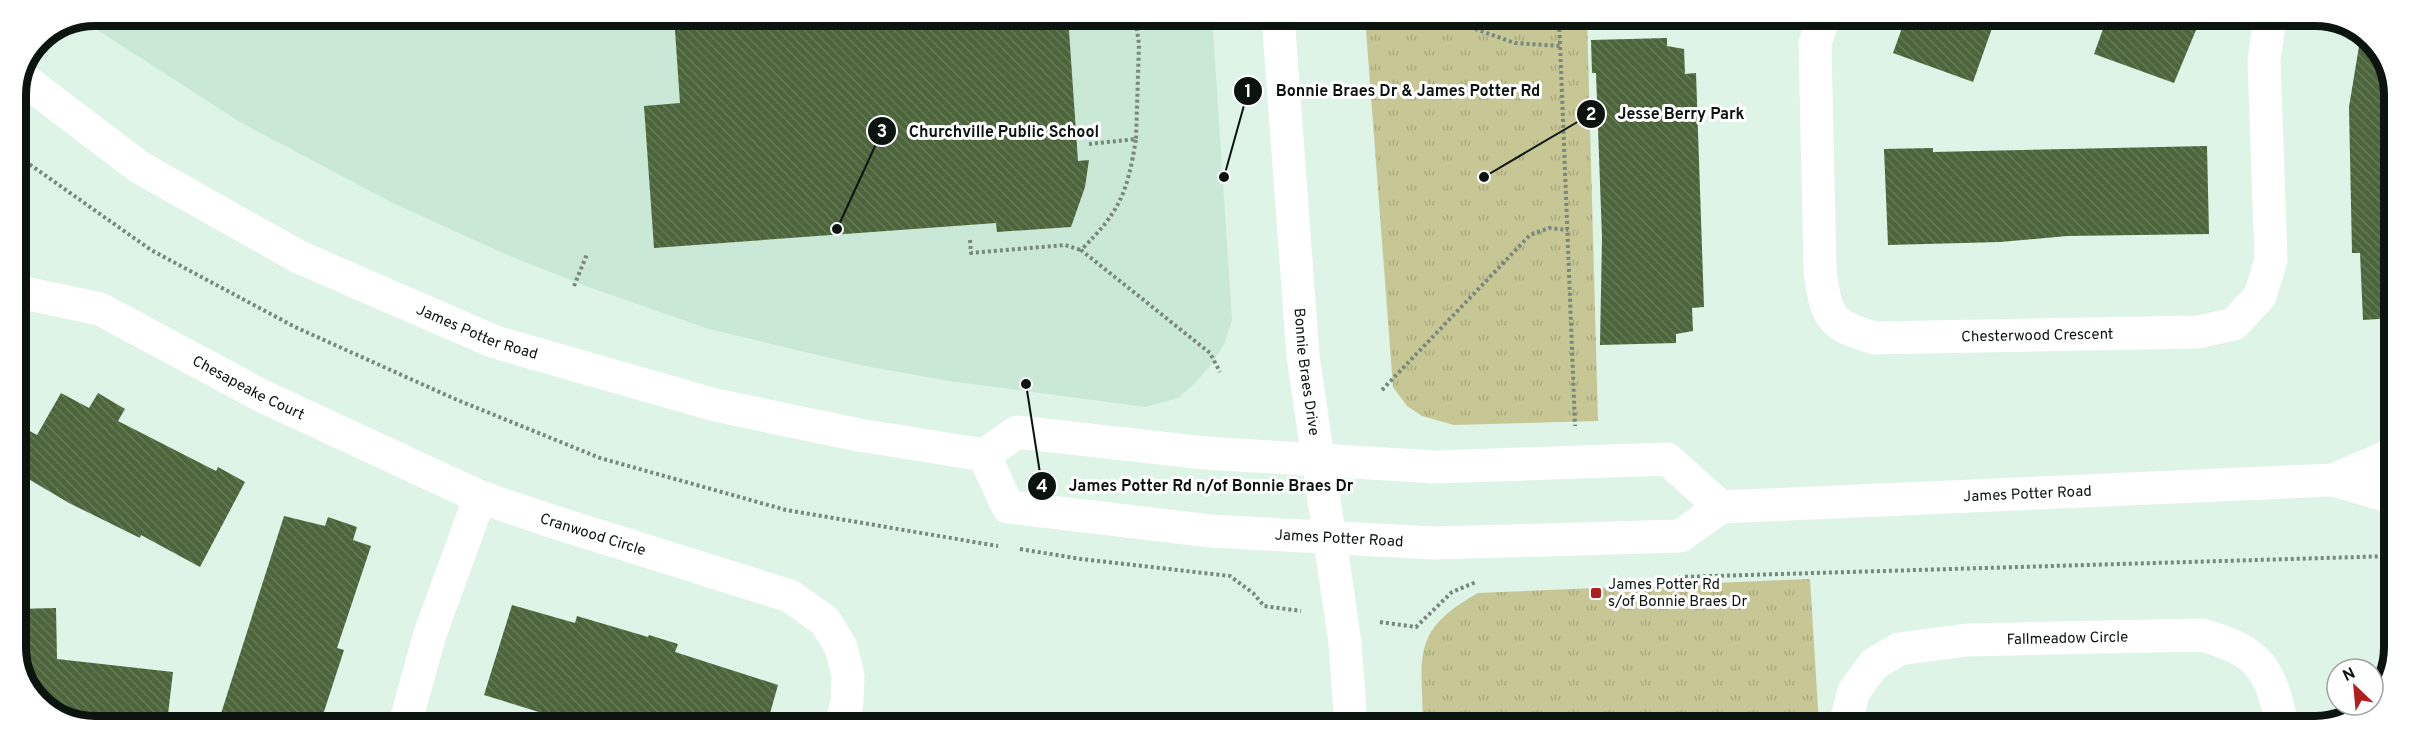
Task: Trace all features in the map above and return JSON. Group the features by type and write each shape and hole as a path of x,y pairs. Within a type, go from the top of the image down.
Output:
{"street":[{"name":"Bonnie Braes Drive","path":"1279,26 1303,356 1345,643 1350,716"},
{"name":"Chesterwood Crescent","path":"1821,26 1815,43 1820,270 1824,304 1843,329 1875,339 2198,332 2234,324 2260,296 2271,260 2264,60 2269,26"},
{"name":"James Potter Road","path":"27,82 139,167 299,257 495,342 715,405 859,435 984,455 1008,507 1211,531 1434,543 1680,536 1721,507 2333,480 2384,495"},
{"name":"Chesapeake Court","path":"26,293 100,309 262,396 480,496"},
{"path":"984,455 1017,432 1205,453 1436,467 1667,459 1721,507"},
{"name":"James Potter Road","path":"2333,480 2384,459"},
{"path":"407,716 430,634 480,496"},
{"name":"Cranwood Circle","path":"480,496 551,521 790,596 825,621 841,647 848,676 844,716"},
{"name":"Fallmeadow Circle","path":"1847,716 1854,691 1874,664 1899,649 1967,640 2201,634 2235,646 2259,663 2276,692 2280,716"}],"path":[{"path":"1081,250 1107,224 1121,203 1131,173 1136,139 1139,44 1136,26"},
{"path":"1467,26 1515,43 1560,46"},
{"path":"1559,26 1575,427"},
{"path":"1089,144 1136,139"},
{"path":"26,162 151,250 296,327 455,399 600,458 786,510 1081,559 1230,576 1249,589 1264,606"},
{"path":"1382,390 1530,235 1549,228 1568,230"},
{"path":"970,240 972,253 1065,245 1081,250 1210,353 1220,372"},
{"path":"574,286 586,254"},
{"path":"1671,577 2384,556"},
{"path":"1416,627 1452,592 1475,582 1486,582"}],"shaded area":[{"path":"92,26 1213,26 1232,320 1224,344 1211,365 1194,384 1178,398 1146,407 949,381 860,365 709,329 583,285 505,254 393,203 240,122"}],"green space":[{"path":"1366,26 1587,26 1598,421 1454,425 1422,416 1407,406 1393,387"},
{"path":"1810,579 1818,716 1423,716 1422,662 1430,633 1456,607 1478,593"}],"building":[{"path":"675,26 1069,26 1078,161 1089,160 1085,187 1071,227 997,232 996,223 654,248 644,106 680,103"},
{"path":"1903,26 1993,26 1973,82 1893,53"},
{"path":"2104,26 2198,26 2174,83 2094,54"},
{"path":"1667,38 1667,46 1684,49 1685,74 1696,73 1704,307 1692,308 1693,331 1676,334 1676,343 1600,345 1602,238 1596,73 1592,73 1591,40"},
{"path":"2360,43 2378,68 2383,90 2383,319 2363,320 2360,253 2352,253 2349,107"},
{"path":"2207,146 2209,234 2067,236 2000,242 1888,245 1884,149 1933,148 1933,152"},
{"path":"61,393 89,408 98,393 125,409 118,421 216,471 218,467 245,482 200,567 141,535 140,538 69,503 26,478 26,429 37,435"},
{"path":"284,516 325,526 328,517 357,527 353,540 371,546 337,648 344,650 323,716 220,716"},
{"path":"512,605 575,623 577,616 648,637 649,635 678,644 675,652 778,685 769,716 552,716 484,695"},
{"path":"56,608 57,659 173,672 168,716 94,716 77,713 56,704 40,689 29,669 26,651 26,609"}],"place":[{"name":"Bonnie Braes Dr & James Potter Rd","path":"1224,177"},
{"name":"Jesse Berry Park","path":"1484,177"},
{"name":"Churchville Public School","path":"837,229"},
{"name":"James Potter Rd n/of Bonnie Braes Dr","path":"1026,384"},
{"name":"James Potter Rd s/of Bonnie Braes Dr","path":"1596,593"}]}
